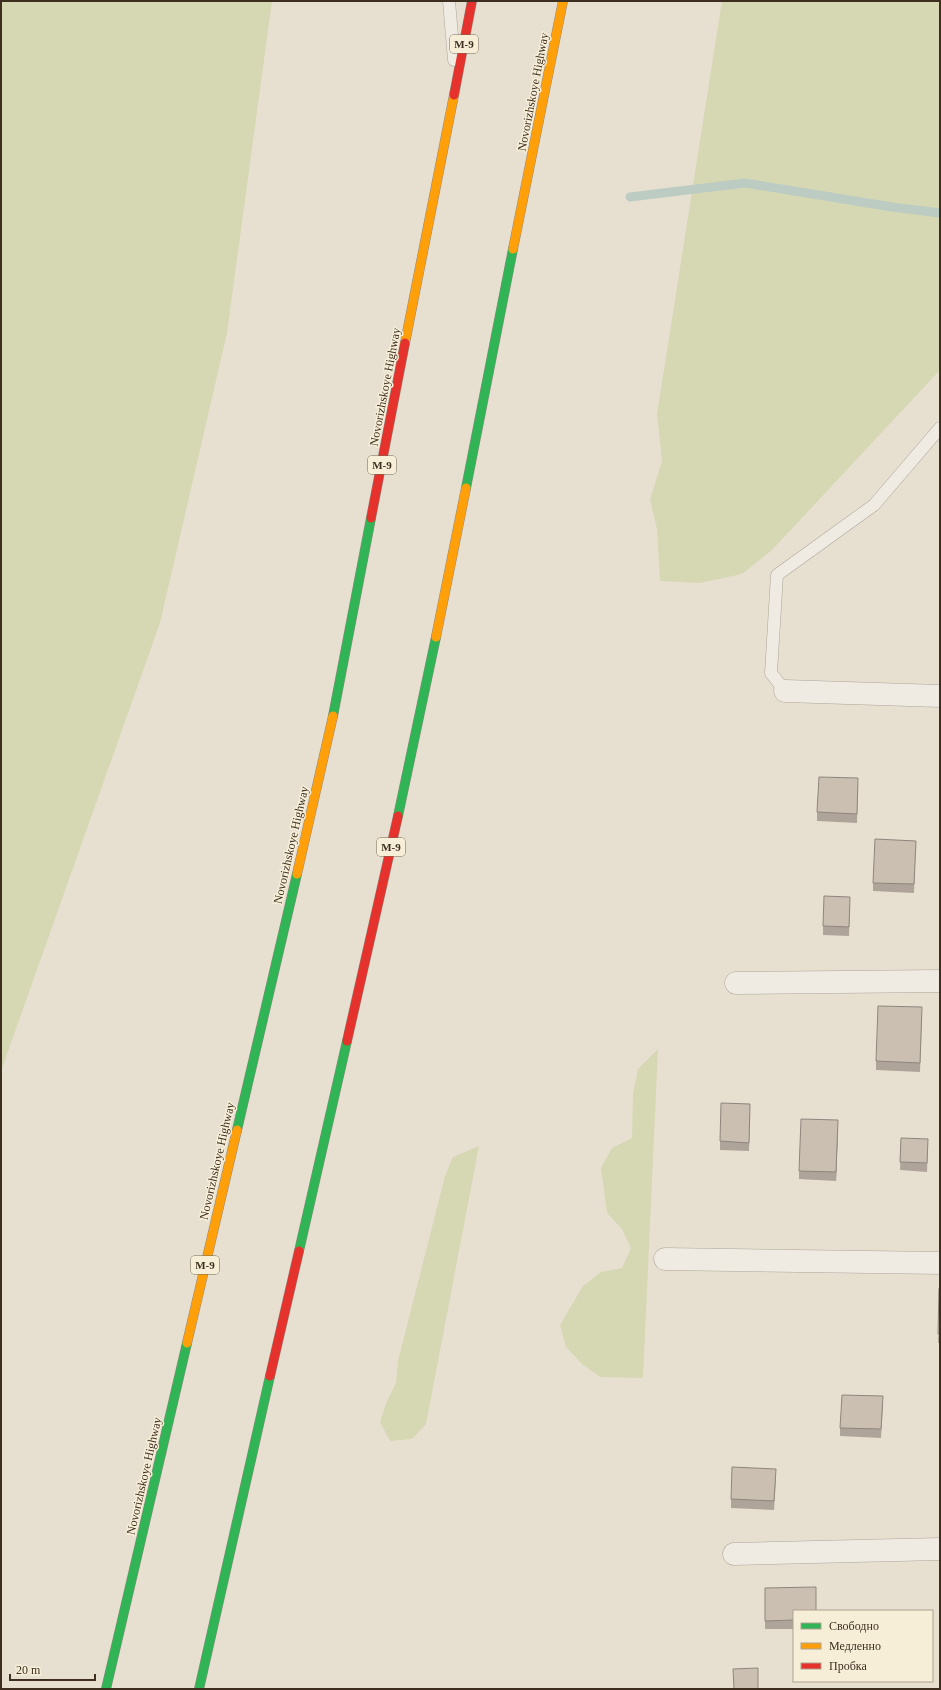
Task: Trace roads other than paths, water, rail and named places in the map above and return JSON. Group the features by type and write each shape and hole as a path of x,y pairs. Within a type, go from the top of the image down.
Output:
{"highway":[{"name":"Novorizhskoye Highway","path":"106,1689 329,735 472,1"},
{"name":"Novorizhskoye Highway","path":"199,1689 413,751 563,1"}],"street":[{"path":"785,691 940,696"},
{"path":"736,983 940,981"},
{"path":"665,1259 940,1263"},
{"path":"734,1554 940,1549"}],"lane":[{"path":"449,1 455,87"},
{"path":"785,691 771,673 777,575 874,505 940,428"}],"waterway":[{"path":"630,197 745,183 892,207 940,213"}]}
